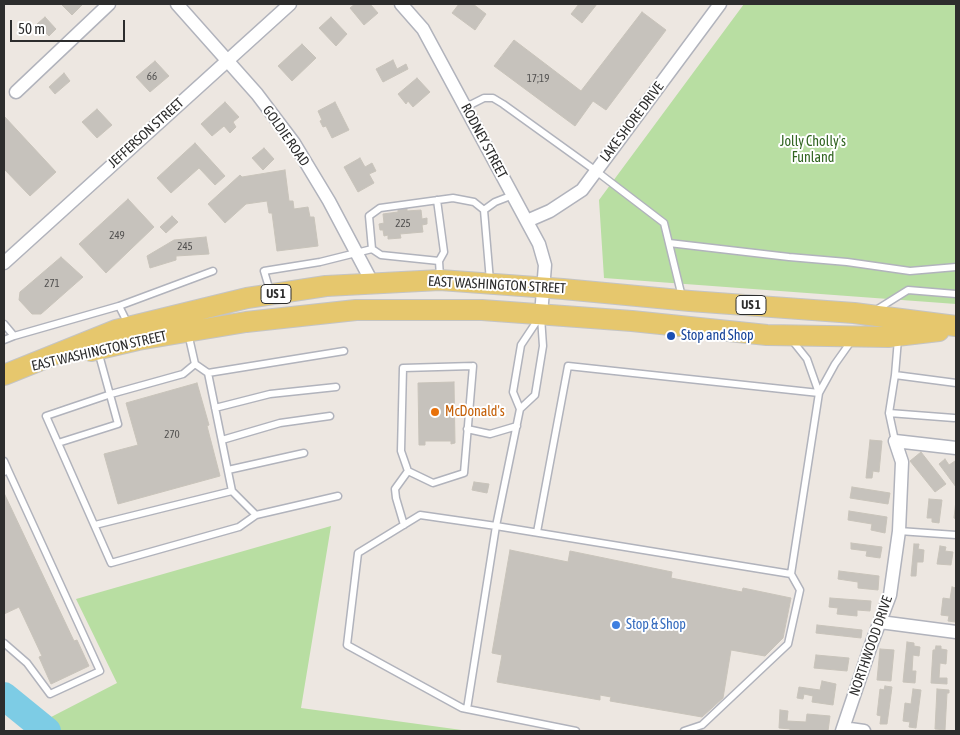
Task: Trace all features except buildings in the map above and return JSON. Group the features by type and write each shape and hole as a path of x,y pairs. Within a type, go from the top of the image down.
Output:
{"main road":[{"name":"EAST WASHINGTON STREET","path":"9,372 116,330 247,298 326,286 373,284 440,270 490,284 869,314 956,327"},
{"name":"EAST WASHINGTON STREET","path":"9,372 138,340 246,322 356,310 482,310 788,335 898,336 956,327"}],"street":[{"path":"16,92 109,4"},
{"name":"GOLDIE ROAD","path":"177,4 257,94 294,143 329,201 373,284"},
{"name":"JEFFERSON STREET","path":"4,263 290,4"},
{"name":"RODNEY STREET","path":"401,4 423,29 539,244 545,265 541,315"},
{"name":"LAKE SHORE DRIVE","path":"527,221 550,211 582,190 720,4"},
{"path":"895,441 956,448"},
{"name":"NORTHWOOD DRIVE","path":"842,730 890,595 899,531 902,462 895,441"},
{"path":"880,622 956,632"},
{"path":"842,730 864,731"}],"lane":[{"path":"466,107 484,98 493,98 596,171 664,223 682,300"},
{"path":"484,210 495,202 513,195"},
{"path":"372,249 369,216 380,208 453,198 474,202 484,210 490,284"},
{"path":"271,295 264,270 320,262 372,249 381,255 440,270 444,252 437,200"},
{"path":"669,243 847,262 910,271 956,267"},
{"path":"4,340 119,306 213,271"},
{"path":"869,314 908,290 956,294"},
{"path":"119,306 129,327"},
{"path":"520,409 535,395 543,346 541,315"},
{"path":"467,709 496,526 520,409 513,392 521,345 541,315"},
{"path":"4,324 14,336"},
{"path":"188,332 195,364 208,373 232,491 256,515"},
{"path":"788,335 807,359 819,393"},
{"path":"684,731 702,725 788,644 800,590 791,574 819,393 834,364 854,336"},
{"path":"895,441 889,413 895,376 898,336"},
{"path":"58,443 118,424 97,350"},
{"path":"208,373 344,350"},
{"path":"195,364 183,374 111,394 46,416 111,563 239,528 256,515 338,496"},
{"path":"473,366 464,473 433,483 408,471 401,451 403,368 473,366"},
{"path":"538,532 568,366 819,393"},
{"path":"895,376 956,383"},
{"path":"215,408 270,394 336,387"},
{"path":"889,413 954,418"},
{"path":"222,440 280,423 330,416"},
{"path":"467,429 490,434 517,426"},
{"path":"228,470 304,453"},
{"path":"4,461 6,471 100,671 50,694 27,663 4,643"},
{"path":"404,525 395,489 408,471"},
{"path":"95,525 232,491"},
{"path":"576,731 462,708 347,645 358,553 420,516 538,532 791,574"},
{"path":"899,531 956,535"}],"green space":[{"name":"Jolly Cholly's Funland","path":"744,4 956,4 956,304 604,278 599,200"},
{"path":"331,526 301,708 469,731 24,731 117,683 76,599"}],"waterway":[{"path":"4,696 47,731"}],"place":[{"name":"Stop and Shop","path":"671,336"},
{"name":"McDonald's","path":"435,412"},
{"name":"Stop & Shop","path":"616,625"}]}
